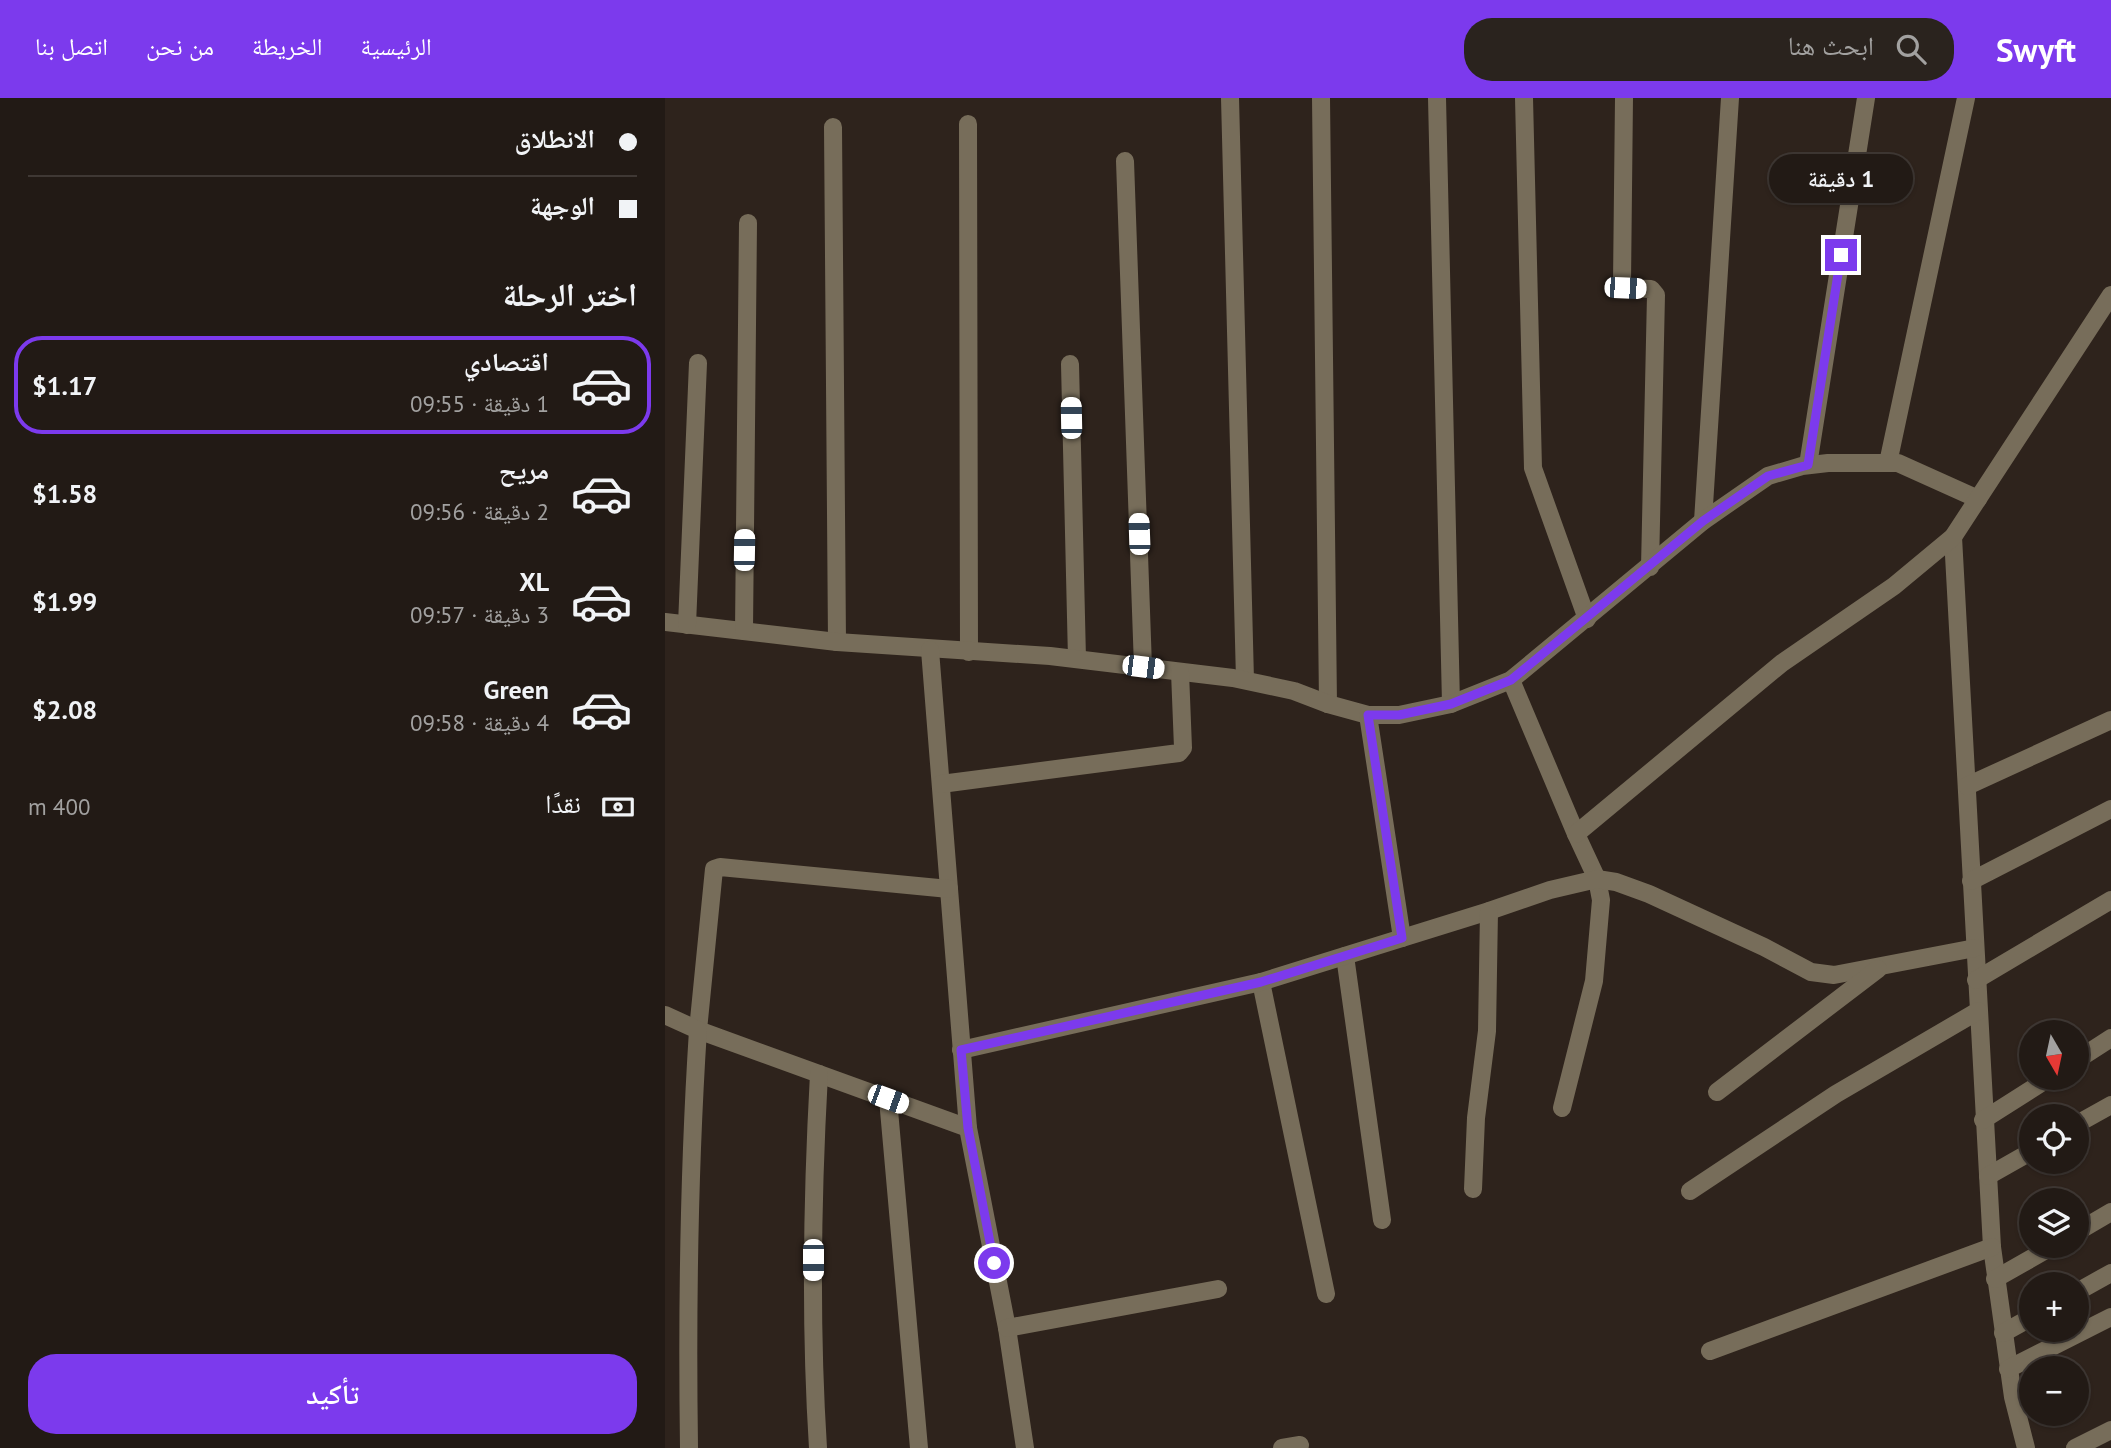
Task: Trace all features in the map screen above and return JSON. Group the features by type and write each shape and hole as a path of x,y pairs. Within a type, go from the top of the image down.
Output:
{"street":[{"path":"1230,98 1245,680"},
{"path":"1321,98 1328,704"},
{"path":"1437,98 1451,704"},
{"path":"1524,98 1533,468 1587,619"},
{"path":"1624,98 1622,283 1625,288 1651,289 1656,295 1650,567"},
{"path":"1703,521 1730,98"},
{"path":"1808,465 1866,98"},
{"path":"1888,463 1966,98"},
{"path":"968,124 969,652"},
{"path":"833,127 837,642"},
{"path":"1125,161 1143,667"},
{"path":"744,631 748,223"},
{"path":"1576,834 1782,663 1894,586 1952,537 2111,295"},
{"path":"687,625 698,363"},
{"path":"1070,364 1077,659"},
{"path":"665,622 837,642 1077,659 1143,667 1245,680 1294,691 1368,715 1399,715 1451,704 1511,680 1703,521 1768,476 1808,465 1898,463 1978,499"},
{"path":"1952,537 1992,1247 2008,1369 2026,1448"},
{"path":"930,649 968,1128 1007,1328 1025,1448"},
{"path":"941,784 1179,752 1183,748 1180,672"},
{"path":"1511,680 1597,879 1601,900 1594,981 1562,1108"},
{"path":"1368,715 1402,938"},
{"path":"1967,786 2111,720"},
{"path":"1971,881 2111,809"},
{"path":"689,1448 691,1133 714,869 720,867 949,889"},
{"path":"961,1050 1261,982 1575,882 1597,879 1616,882 1649,894 1764,947 1811,972 1834,975 1975,948"},
{"path":"1976,980 2111,900"},
{"path":"1472,1189 1476,1118 1487,1031 1489,911"},
{"path":"1345,956 1382,1220"},
{"path":"1717,1092 1881,967"},
{"path":"1261,982 1326,1294"},
{"path":"1690,1191 1836,1094 1978,1011"},
{"path":"665,1015 698,1030 968,1128"},
{"path":"2089,1052 2111,1038"},
{"path":"818,1448 814,1389 813,1192 819,1074"},
{"path":"1983,1120 2030,1090"},
{"path":"888,1099 919,1448"},
{"path":"2089,1118 2111,1105"},
{"path":"1988,1176 2019,1158"},
{"path":"2089,1225 2111,1212"},
{"path":"1710,1351 1992,1247"},
{"path":"1996,1279 2032,1258"},
{"path":"2089,1285 2111,1273"},
{"path":"1007,1328 1218,1289"},
{"path":"2008,1369 2111,1317"},
{"path":"2003,1333 2019,1324"},
{"path":"2075,1448 2111,1430"}],"route":[{"path":"994,1263 968,1128 961,1050 1261,982 1402,938 1368,715 1399,715 1451,704 1511,680 1703,521 1768,476 1808,465 1841,255"}]}
